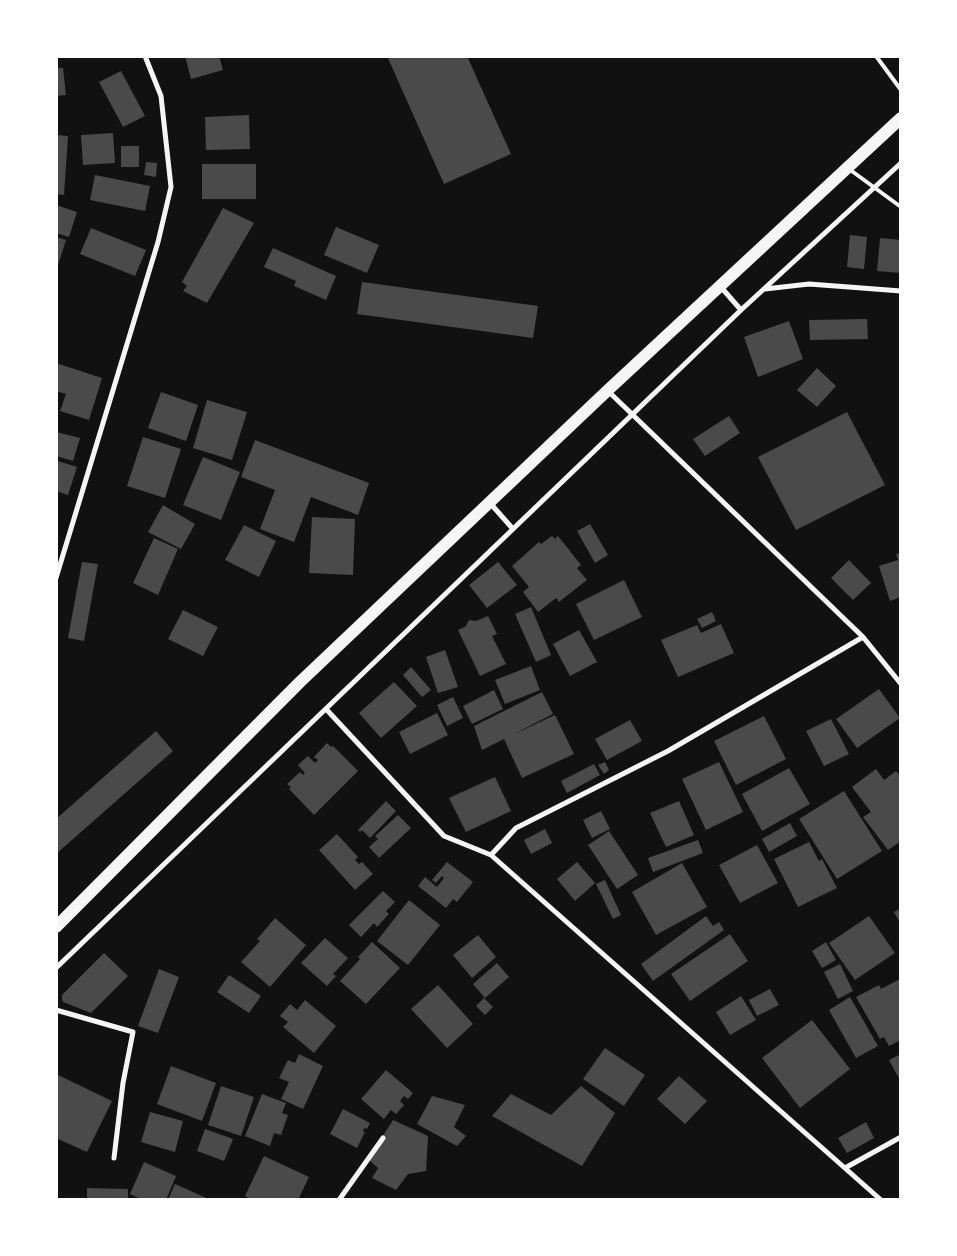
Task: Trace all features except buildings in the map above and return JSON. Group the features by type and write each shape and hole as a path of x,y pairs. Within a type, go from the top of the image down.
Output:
{"main road":[{"path":"56,927 300,682 608,390 901,118"}],"street":[{"path":"56,578 58,564 158,242 171,187 161,96 145,56"},
{"path":"57,966 741,310 901,163"},
{"path":"764,289 809,284 901,291"},
{"path":"719,286 741,310"},
{"path":"608,390 863,637 901,684"},
{"path":"490,503 513,529"},
{"path":"491,854 516,828 668,751 863,637"},
{"path":"326,709 444,836 491,854 882,1200"},
{"path":"56,1010 133,1032 123,1083 114,1158"},
{"path":"846,1168 901,1137"},
{"path":"339,1200 383,1138"}],"lane":[{"path":"876,56 901,90"},
{"path":"847,167 901,208"}]}
